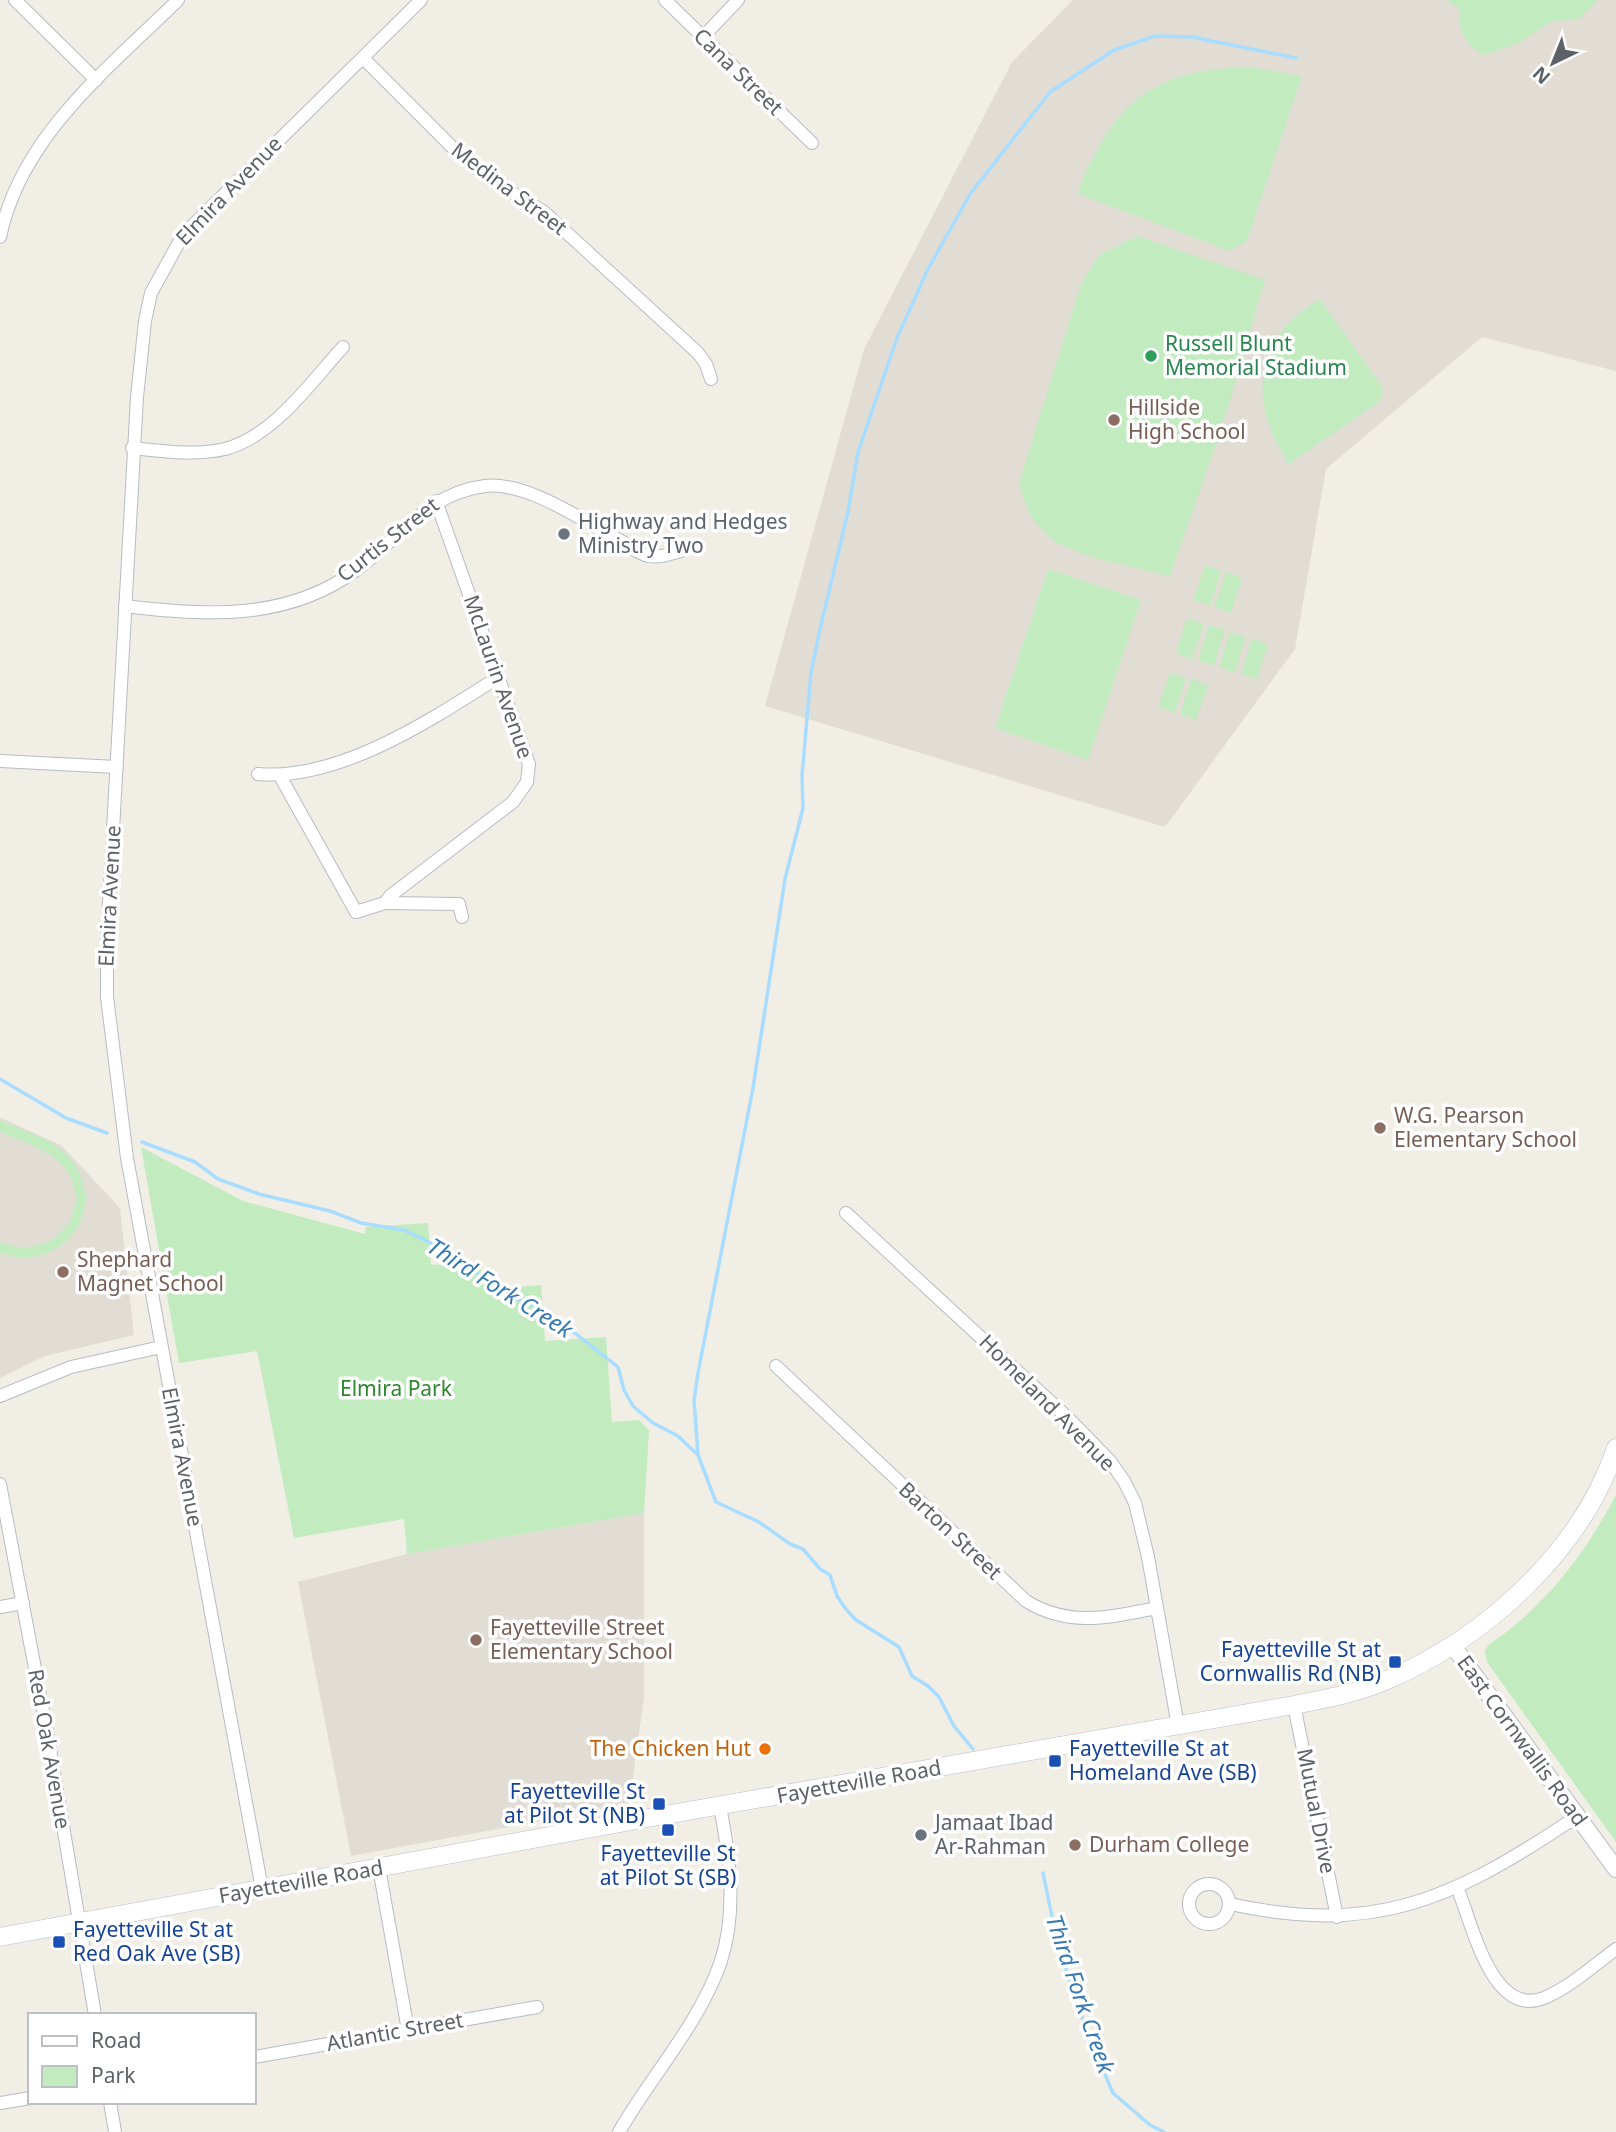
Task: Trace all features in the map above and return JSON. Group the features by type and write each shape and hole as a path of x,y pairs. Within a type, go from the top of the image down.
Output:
{"main road":[{"name":"Fayetteville Road","path":"0,1937 1294,1705 1384,1682 1453,1646 1492,1617 1543,1568 1597,1493 1616,1448"}],"street":[{"path":"15,0 96,80"},
{"path":"0,237 29,161 55,124 178,0"},
{"name":"Elmira Avenue","path":"262,1889 121,1121 107,997 107,938 132,448 145,321 151,293 168,257 206,209 421,0"},
{"name":"Cana Street","path":"665,0 812,143"},
{"path":"703,37 738,0"},
{"name":"Medina Street","path":"363,58 474,167 544,212 578,241 698,353 706,363 711,379"},
{"path":"132,448 195,452 234,446 274,421 344,347"},
{"name":"Curtis Street","path":"125,606 186,614 239,613 286,604 354,572 436,501 458,491 503,486 547,502 648,556 681,551"},
{"name":"McLaurin Avenue","path":"392,904 390,896 513,802 527,782 529,757 497,678 436,501"},
{"path":"258,774 281,776 357,755 442,712 497,678"},
{"path":"0,761 117,767"},
{"path":"281,776 356,912 392,904 459,904 462,917"},
{"name":"Homeland Avenue","path":"846,1213 1110,1461 1135,1503 1178,1726"},
{"path":"0,1396 71,1367 161,1347"},
{"name":"Barton Street","path":"776,1366 1026,1601 1054,1615 1079,1620 1157,1608"},
{"name":"Red Oak Avenue","path":"0,1484 95,2013"},
{"path":"0,1607 23,1603"},
{"name":"East Cornwallis Road","path":"1453,1646 1616,1869"},
{"name":"Mutual Drive","path":"1294,1705 1337,1917"},
{"path":"619,2132 697,2011 721,1961 731,1891 730,1858 720,1807"},
{"path":"1230,1904 1337,1917 1385,1911 1486,1875 1567,1823 1580,1819"},
{"path":"379,1868 408,2030"},
{"path":"1457,1887 1489,1970 1499,1985 1512,1995 1526,2000 1541,1999 1559,1990 1616,1949"},
{"name":"Atlantic Street","path":"256,2057 537,2007"},
{"path":"0,2103 28,2098"},
{"path":"110,2104 115,2132"}],"shaded area":[{"name":"Hillside High School","path":"1073,0 1616,0 1616,371 1482,337 1326,469 1295,649 1165,827 765,706 864,349 1012,62"},
{"name":"Shephard Magnet School","path":"0,1117 62,1146 120,1208 134,1335 45,1356 0,1378"},
{"name":"Fayetteville Street Elementary School","path":"644,1513 644,1698 629,1805 351,1856 298,1582 407,1554"}],"green space":[{"path":"1446,0 1598,0 1579,19 1552,21 1519,43 1483,55 1467,41 1460,23 1459,9"},
{"path":"1229,68 1257,68 1302,76 1247,241 1230,251 1078,194 1084,175 1112,126 1139,98 1169,80"},
{"name":"Russell Blunt Memorial Stadium","path":"1137,236 1265,280 1222,427 1170,576 1094,558 1056,543 1034,522 1019,483 1081,284 1099,255"},
{"path":"1320,299 1383,388 1380,401 1289,464 1267,418 1263,396 1264,374 1269,353 1281,333 1297,315"},
{"path":"1205,565 1221,571 1210,606 1193,600"},
{"path":"1048,569 1141,600 1088,760 995,728"},
{"path":"1226,572 1242,578 1231,613 1214,607"},
{"path":"1187,618 1204,624 1192,659 1176,653"},
{"path":"1209,625 1225,630 1214,666 1198,660"},
{"path":"1230,632 1246,637 1235,673 1219,667"},
{"path":"1252,639 1268,644 1257,679 1241,674"},
{"path":"1170,673 1186,678 1175,713 1158,707"},
{"path":"1191,679 1208,685 1196,720 1180,714"},
{"path":"0,1120 53,1144 67,1155 80,1175 85,1195 83,1214 75,1231 61,1245 44,1254 23,1257 0,1253 0,1242 19,1247 37,1246 52,1239 64,1228 73,1214 76,1198 72,1182 62,1165 49,1154 0,1132"},
{"name":"Elmira Park","path":"141,1147 243,1201 365,1234 366,1227 428,1223 431,1265 462,1263 493,1275 494,1289 541,1285 545,1341 606,1337 612,1422 639,1420 649,1430 644,1513 407,1554 404,1519 294,1538 257,1351 179,1363"},
{"path":"1616,1495 1616,1842 1487,1662 1485,1652 1488,1645 1527,1614 1562,1578 1591,1538"}],"waterway":[{"path":"698,1455 694,1400 753,1088 785,879 803,808 802,775 811,673 848,512 858,452 897,338 928,269 970,194 1050,92 1114,50 1155,36 1192,37 1296,58"},
{"name":"Third Fork Creek","path":"0,1079 66,1118 107,1133"},
{"name":"Third Fork Creek","path":"142,1142 195,1162 218,1179 259,1194 330,1211 361,1223 404,1230 453,1254 502,1293 547,1311 618,1367 624,1390 633,1406 653,1423 678,1436 698,1455 716,1502 759,1522 790,1544 803,1549 820,1569 830,1575 837,1596 845,1608 856,1620 899,1647 912,1676 939,1697 954,1726 973,1749"},
{"name":"Third Fork Creek","path":"1043,1873 1058,1945 1088,2035 1113,2093 1150,2125 1164,2132"}],"place":[{"name":"Russell Blunt Memorial Stadium","path":"1151,356"},
{"name":"Hillside High School","path":"1114,420"},
{"name":"Highway and Hedges Ministry Two","path":"564,534"},
{"name":"W.G. Pearson Elementary School","path":"1380,1128"},
{"name":"Shephard Magnet School","path":"63,1272"},
{"name":"Fayetteville Street Elementary School","path":"476,1640"},
{"name":"Fayetteville St at Cornwallis Rd (NB)","path":"1395,1662"},
{"name":"The Chicken Hut","path":"765,1749"},
{"name":"Fayetteville St at Homeland Ave (SB)","path":"1055,1761"},
{"name":"Fayetteville St at Pilot St (NB)","path":"659,1804"},
{"name":"Fayetteville St at Pilot St (SB)","path":"668,1830"},
{"name":"Jamaat Ibad Ar-Rahman","path":"921,1835"},
{"name":"Durham College","path":"1075,1845"},
{"name":"Fayetteville St at Red Oak Ave (SB)","path":"59,1942"}]}
